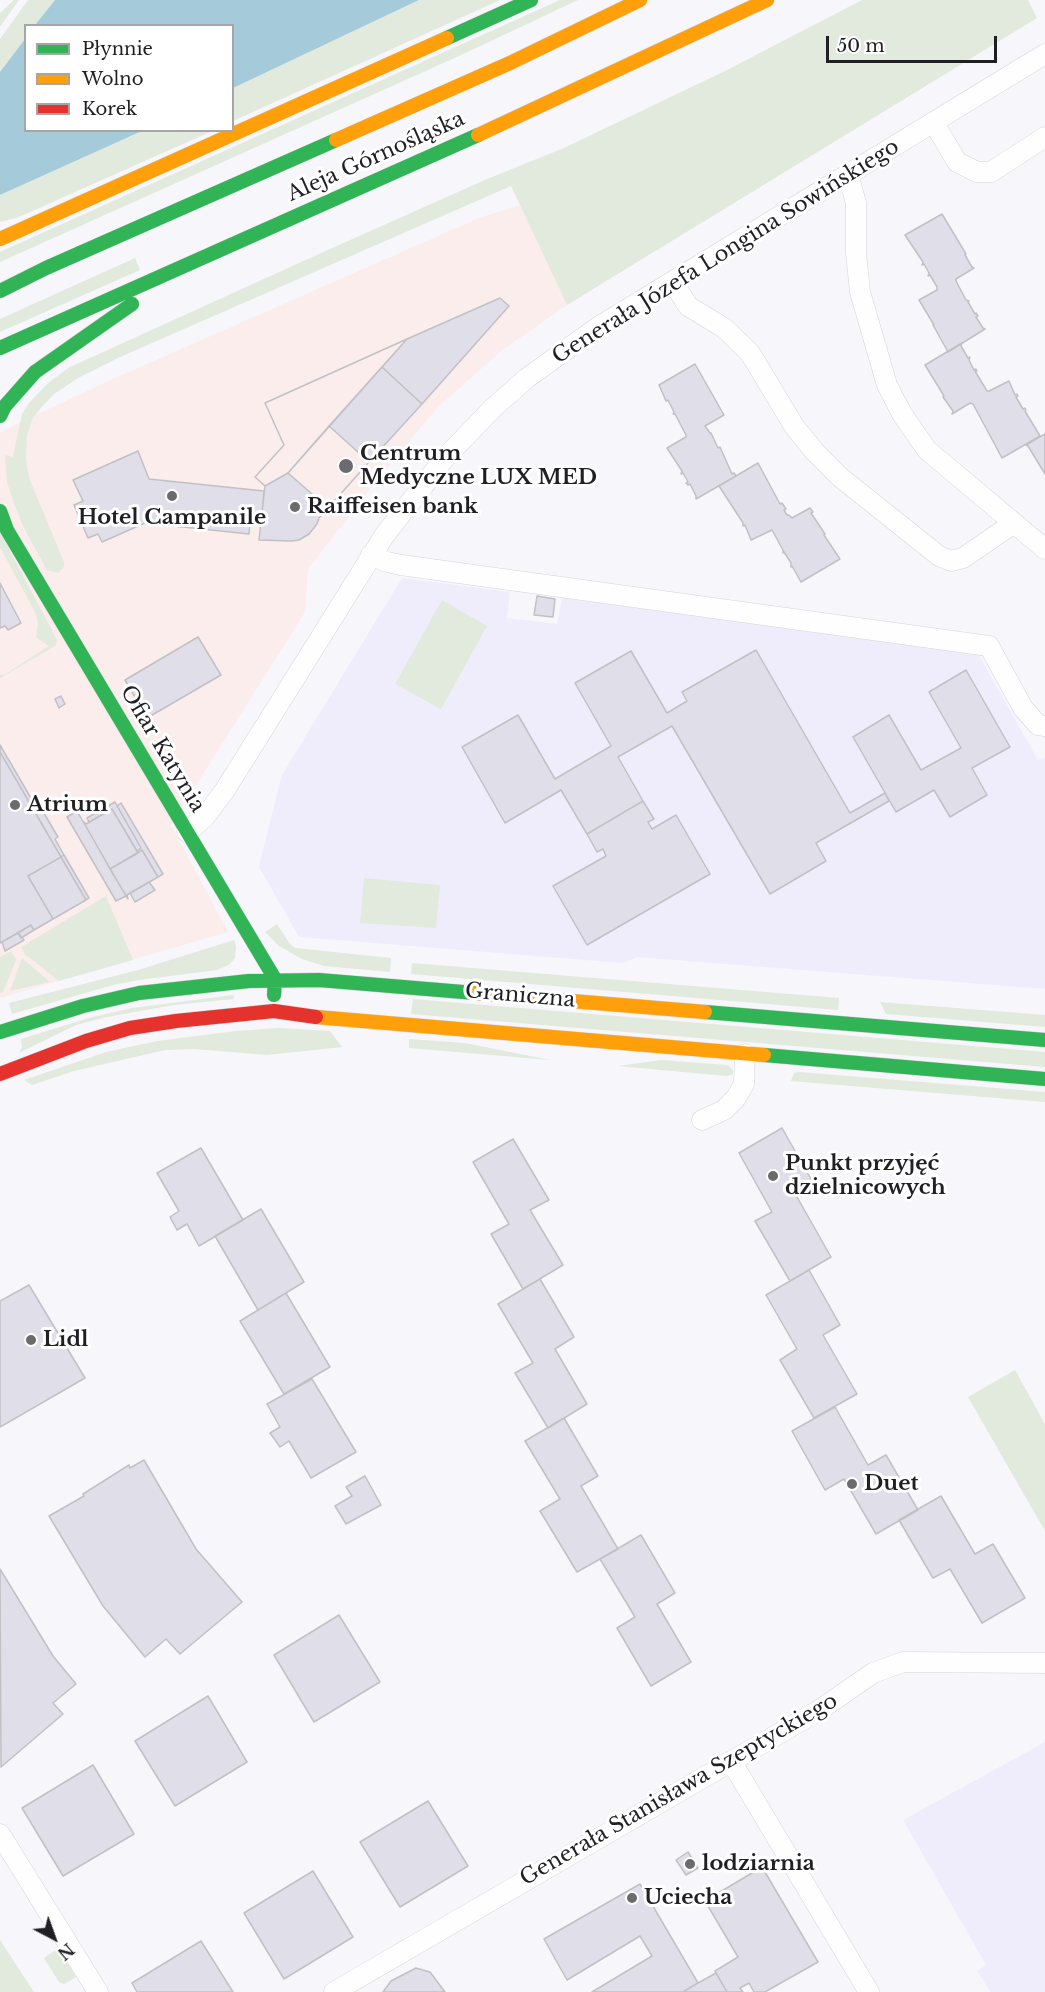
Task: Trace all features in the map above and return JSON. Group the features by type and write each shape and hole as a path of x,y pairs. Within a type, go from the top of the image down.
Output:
{"main road":[{"path":"0,239 531,0"},
{"name":"Aleja Górnośląska","path":"0,291 46,268 510,63 640,0"},
{"name":"Aleja Górnośląska","path":"0,348 511,120 767,0"},
{"path":"0,416 5,406 34,372 201,257"},
{"path":"0,282 46,268"},
{"name":"Ofiar Katynia","path":"0,511 7,530 275,979"},
{"path":"274,1011 275,979"},
{"name":"Graniczna","path":"0,1032 92,1004 139,993 275,979 343,981 1045,1040"},
{"name":"Graniczna","path":"0,1074 86,1041 130,1029 176,1021 274,1011 340,1020 1045,1079"}],"street":[{"name":"Generała Józefa Longina Sowińskiego","path":"187,832 204,818 225,790 371,555 428,478 493,408 527,378 583,338 1045,54"},
{"path":"934,123 957,162 977,172 991,172 1045,137"},
{"path":"846,176 856,203 856,253 860,292 887,385 902,414 927,450 1045,549"},
{"path":"673,282 688,306 724,328 750,353 794,426 814,451 840,477 939,556 951,561 963,558 1014,523"},
{"path":"371,555 401,565 989,646 1023,708 1038,725 1045,726"},
{"path":"702,1120 724,1110 736,1098 744,1084 746,1054"},
{"name":"Generała Stanisława Szeptyckiego","path":"334,1992 818,1711 873,1673 903,1662 1045,1663"},
{"path":"731,1761 869,1992"},
{"path":"0,1834 98,1992"}],"shaded area":[{"path":"14,0 19,0 0,27 0,13"},
{"path":"28,0 55,0 36,24 24,24 24,40 0,72 0,39"},
{"path":"419,0 500,0 234,121 234,87"},
{"path":"560,0 578,0 459,56 0,262 0,252"},
{"path":"862,0 1028,0 1037,18 567,305 511,186 120,357 78,378 54,394 39,410 33,418 27,435 26,459 29,478 64,562 64,567 58,573 47,570 24,528 12,498 7,482 5,455 13,457 22,414 29,403 47,384 68,368 487,179 564,148 725,71"},
{"path":"140,132 210,132 19,217 0,222 0,195"},
{"path":"520,205 567,305 501,351 437,408 308,569 305,612 171,825 228,932 0,998 0,432 106,382 479,218"},
{"path":"135,258 140,270 0,332 0,319"},
{"path":"0,532 57,640 55,646 0,678 0,675 4,675 49,646 36,637 38,624 36,614 0,547"},
{"path":"402,578 510,592 507,618 557,624 562,598 977,652 1038,760 1045,757 1045,989 637,957 623,963 299,937 259,867 282,775"},
{"path":"442,600 487,626 441,709 395,684"},
{"path":"364,878 440,885 436,928 360,923"},
{"path":"106,896 133,960 59,981 25,954 21,947"},
{"path":"277,924 295,948 391,958 390,972 324,966 302,959 279,946 265,932"},
{"path":"234,940 235,958 229,965 217,970 113,985 12,1014 9,1003 138,970"},
{"path":"11,951 16,960 3,992 0,993 0,957"},
{"path":"22,958 50,982 10,991"},
{"path":"412,963 839,998 838,1010 411,974"},
{"path":"234,995 234,999 174,1005 76,1025 19,1053 22,1047 21,1039 89,1018 132,1008"},
{"path":"413,999 1045,1052 1045,1067 411,1014"},
{"path":"880,1002 1045,1015 1045,1027 886,1014"},
{"path":"278,1028 330,1031 342,1047 267,1055 194,1049 165,1050 74,1071 32,1085 24,1080 106,1052 157,1041"},
{"path":"409,1039 465,1043 550,1060 409,1048"},
{"path":"661,1060 728,1065 733,1074 727,1076 618,1066"},
{"path":"794,1073 1045,1092 1045,1102 791,1081"},
{"path":"1015,1370 1045,1424 1045,1531 968,1397"},
{"path":"1045,1742 1045,1992 991,1992 977,1971 986,1965 903,1820"},
{"path":"0,1940 34,1992 0,1992"},
{"path":"58,1948 76,1977 64,1984 59,1982 44,1958"}],"water":[{"path":"55,0 419,0 234,88 234,24 36,24"},
{"path":"24,40 24,132 140,132 0,195 0,72"}],"building":[{"path":"942,214 974,268 956,281 985,329 948,352 919,300 937,290 937,287 930,275 928,276 929,273 924,264 922,265 923,262 905,235"},
{"path":"500,298 509,306 422,404 382,367 407,339"},
{"path":"407,339 329,426 369,462 319,518 309,534 299,540 291,541 259,540 265,486 255,477 284,445 265,403"},
{"path":"407,339 288,473 265,486 255,477 284,445 265,403"},
{"path":"962,343 961,346 968,358 970,357 969,360 974,370 976,369 987,391 1009,381 1040,436 1002,458 973,404 970,403 952,414 953,411 925,365"},
{"path":"695,364 724,415 705,426 718,448 720,447 732,474 736,476 696,499 690,484 686,483 688,482 667,448 686,435 659,385"},
{"path":"382,367 422,404 369,462 329,426"},
{"path":"329,426 369,462 328,508 288,473"},
{"path":"1045,434 1045,474 1026,445"},
{"name":"Hotel Campanile","path":"138,451 149,479 264,491 262,515 251,514 249,534 145,523 102,542 98,534 88,538 74,505 83,501 73,480"},
{"path":"758,463 780,504 782,503 786,509 784,510 787,515 792,518 810,508 840,559 801,582 772,530 751,540 745,525 743,526 719,486"},
{"path":"0,583 21,623 8,630 5,626 0,628"},
{"path":"537,596 555,599 553,617 534,615"},
{"path":"198,637 221,675 147,718 125,680"},
{"path":"756,650 850,813 885,793 889,801 816,843 826,861 770,894 672,726 618,757 643,801 587,834 561,790 505,823 462,747 518,715 555,779 611,746 575,683 631,651 667,713 687,701 682,692"},
{"path":"966,670 1010,747 972,768 987,795 950,817 934,790 896,812 853,737 889,715 921,770 961,748 929,692"},
{"path":"61,696 65,704 59,708 55,699"},
{"path":"0,745 35,805 38,803 58,837 55,839 64,855 61,857 0,752"},
{"name":"Atrium","path":"0,752 61,857 28,876 53,919 34,930 31,925 0,943"},
{"path":"643,801 654,819 648,822 652,829 676,815 710,874 587,945 553,886 606,856 603,849 597,852 587,834"},
{"path":"115,802 141,848 137,851 112,809 89,822 87,818"},
{"path":"121,803 163,874 158,877 142,850 138,853 137,851 141,848 117,806"},
{"path":"112,809 138,853 110,869 83,821 86,824"},
{"path":"77,811 126,896 116,901 67,817"},
{"path":"142,850 158,877 127,895 128,899 110,869"},
{"path":"64,855 89,898 86,900 61,857"},
{"path":"61,857 86,900 53,919 28,876"},
{"path":"149,882 155,890 135,902 130,893"},
{"path":"31,925 34,930 21,938 18,933"},
{"path":"18,933 24,940 5,951 2,942"},
{"path":"782,1128 815,1186 797,1197 831,1257 790,1281 755,1221 772,1212 739,1153"},
{"path":"513,1139 549,1200 530,1210 563,1265 523,1289 491,1234 509,1224 473,1162"},
{"path":"201,1148 243,1220 199,1246 187,1224 177,1230 170,1217 179,1211 157,1173"},
{"path":"261,1209 304,1282 258,1310 215,1236"},
{"path":"809,1270 840,1325 823,1335 857,1394 814,1418 780,1360 797,1349 766,1295"},
{"path":"540,1279 574,1337 555,1349 587,1404 548,1428 515,1373 533,1363 498,1304"},
{"name":"Lidl","path":"29,1285 85,1378 0,1427 0,1301"},
{"path":"286,1293 330,1367 284,1394 240,1321"},
{"path":"312,1379 356,1452 311,1478 289,1441 280,1447 270,1433 280,1427 267,1404"},
{"path":"835,1407 868,1465 886,1455 918,1510 876,1534 844,1479 825,1490 792,1431"},
{"path":"564,1418 598,1476 581,1486 618,1549 577,1572 540,1511 560,1499 525,1441"},
{"path":"144,1460 196,1549 242,1602 180,1654 166,1639 145,1657 103,1606 49,1516 84,1496 83,1494 129,1465 130,1468"},
{"path":"365,1476 381,1505 346,1524 335,1506 352,1496 346,1487"},
{"path":"941,1496 975,1554 993,1544 1025,1598 982,1623 950,1569 933,1578 899,1520"},
{"path":"641,1535 675,1593 657,1604 691,1662 651,1686 617,1628 635,1617 600,1559"},
{"path":"0,1569 53,1656 76,1684 53,1703 63,1714 1,1767"},
{"path":"339,1615 380,1682 314,1722 274,1655"},
{"path":"208,1696 247,1762 175,1806 135,1741"},
{"path":"93,1765 134,1834 63,1876 22,1808"},
{"path":"428,1801 468,1866 400,1907 360,1842"},
{"path":"688,1852 698,1868 686,1875 676,1860"},
{"path":"762,1867 818,1962 765,1992 754,1992 749,1983 740,1988 743,1992 727,1992 715,1971 738,1957 705,1901"},
{"path":"313,1871 353,1937 284,1979 244,1913"},
{"path":"640,1884 698,1983 683,1992 592,1992 652,1956 640,1936 567,1980 544,1939"},
{"path":"201,1941 233,1992 137,1992 132,1983"},
{"path":"416,1968 430,1972 445,1992 383,1992 391,1981"},
{"path":"716,1973 727,1992 683,1992 698,1983"}],"traffic: fast":[{"path":"447,38 531,0"},
{"path":"0,348 478,135"},
{"path":"0,291 46,268 336,140"},
{"path":"0,416 5,406 35,372 132,304"},
{"path":"0,511 7,530 275,979 274,995"},
{"path":"0,1032 83,1006 139,993 249,981 319,980 475,993"},
{"path":"705,1012 1045,1040"},
{"path":"764,1055 1045,1079"}],"traffic: slow":[{"path":"336,140 510,63 640,0"},
{"path":"478,135 767,0"},
{"path":"0,239 447,38"},
{"path":"475,993 705,1012"},
{"path":"316,1017 764,1055"}],"traffic: jam":[{"path":"0,1074 86,1041 130,1028 274,1011 316,1017"}],"place":[{"name":"Centrum Medyczne LUX MED","path":"346,466"},
{"name":"Hotel Campanile","path":"172,496"},
{"name":"Raiffeisen bank","path":"295,507"},
{"name":"Atrium","path":"15,805"},
{"name":"Punkt przyjęć dzielnicowych","path":"773,1176"},
{"name":"Lidl","path":"31,1340"},
{"name":"Duet","path":"852,1484"},
{"name":"lodziarnia","path":"690,1864"},
{"name":"Uciecha","path":"632,1898"}]}
